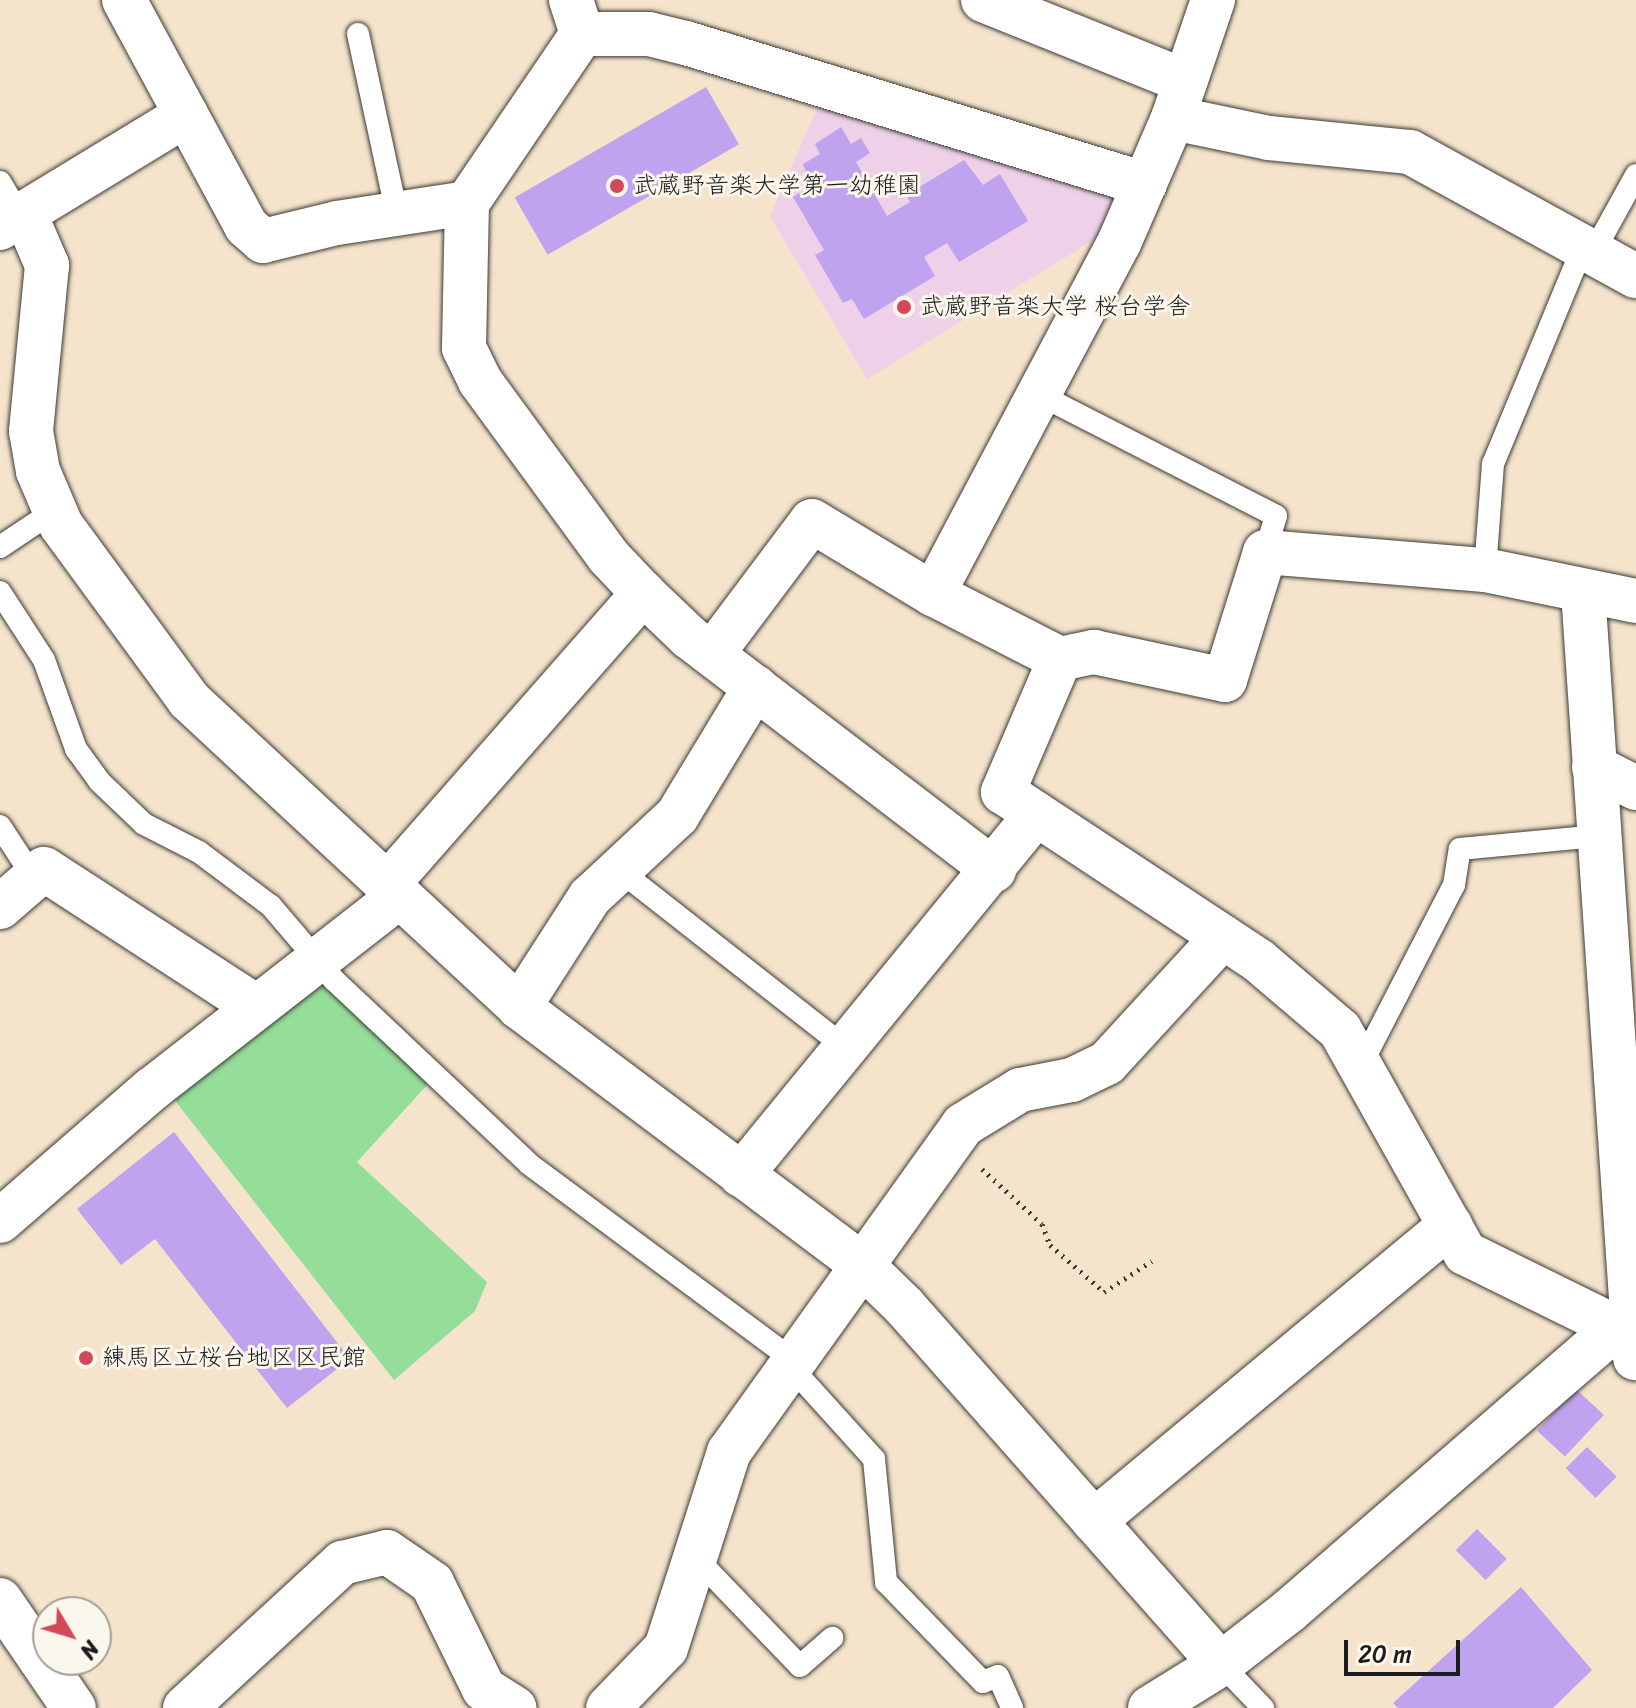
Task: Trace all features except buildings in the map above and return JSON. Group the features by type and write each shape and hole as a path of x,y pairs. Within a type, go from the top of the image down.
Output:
{"street":[{"path":"124,0 246,226 263,241 467,203"},
{"path":"983,0 1179,100 1269,138 1410,152 1636,276"},
{"path":"933,594 1040,395 1145,184 1179,100 1213,0"},
{"path":"994,870 712,654 643,593 608,556 507,419 464,348 461,302 467,203 577,17 656,17 1145,184"},
{"path":"186,115 12,210 47,265 31,431 38,471 54,511 189,700 519,1007 862,1265 904,1306 1221,1664"},
{"path":"712,654 812,521 933,594 1060,659 1094,652 1225,680 1265,552 1485,570 1636,601"},
{"path":"1583,591 1598,836 1623,1004 1631,1342"},
{"path":"0,1221 393,891 643,593"},
{"path":"1060,659 1003,792 1035,816 1223,937 1340,1030 1465,1253 1631,1342"},
{"path":"519,1007 590,897 677,816 755,687"},
{"path":"1594,767 1636,788"},
{"path":"741,1175 994,870 1035,816"},
{"path":"0,907 44,869 255,1006"},
{"path":"625,1702 666,1648 729,1452 963,1125 1020,1090 1072,1080 1107,1063 1223,937"},
{"path":"1094,1521 1450,1225"},
{"path":"1150,1708 1221,1664 1631,1342"},
{"path":"185,1708 342,1563 387,1552 432,1583 484,1689 515,1708"},
{"path":"0,1600 74,1708"}],"lane":[{"path":"358,34 397,214"},
{"path":"1485,570 1493,464 1588,250 1636,175"},
{"path":"1040,395 1276,516 1265,552"},
{"path":"0,547 54,511"},
{"path":"0,592 44,660 76,749 99,781 144,824 199,852 271,906 345,991 529,1164 774,1345 874,1459 886,1582 983,1682 998,1676 1012,1708"},
{"path":"0,826 34,878"},
{"path":"1361,1065 1454,885 1460,849 1598,836"},
{"path":"619,870 846,1048"},
{"path":"695,1557 800,1666 832,1638"},
{"path":"1221,1664 1263,1708"}],"path":[{"path":"952,1141 1042,1224 1050,1245 1104,1292 1152,1261"}],"shaded area":[{"name":"武蔵野音楽大学 桜台学舎","path":"818,106 1107,188 1118,200 1100,236 867,379 770,217"}],"green space":[{"path":"318,977 428,1084 357,1162 487,1282 475,1311 394,1380 169,1093"}],"place":[{"name":"武蔵野音楽大学第一幼稚園","path":"617,186"},
{"name":"武蔵野音楽大学 桜台学舎","path":"904,307"},
{"name":"練馬区立桜台地区区民館","path":"86,1358"}]}
